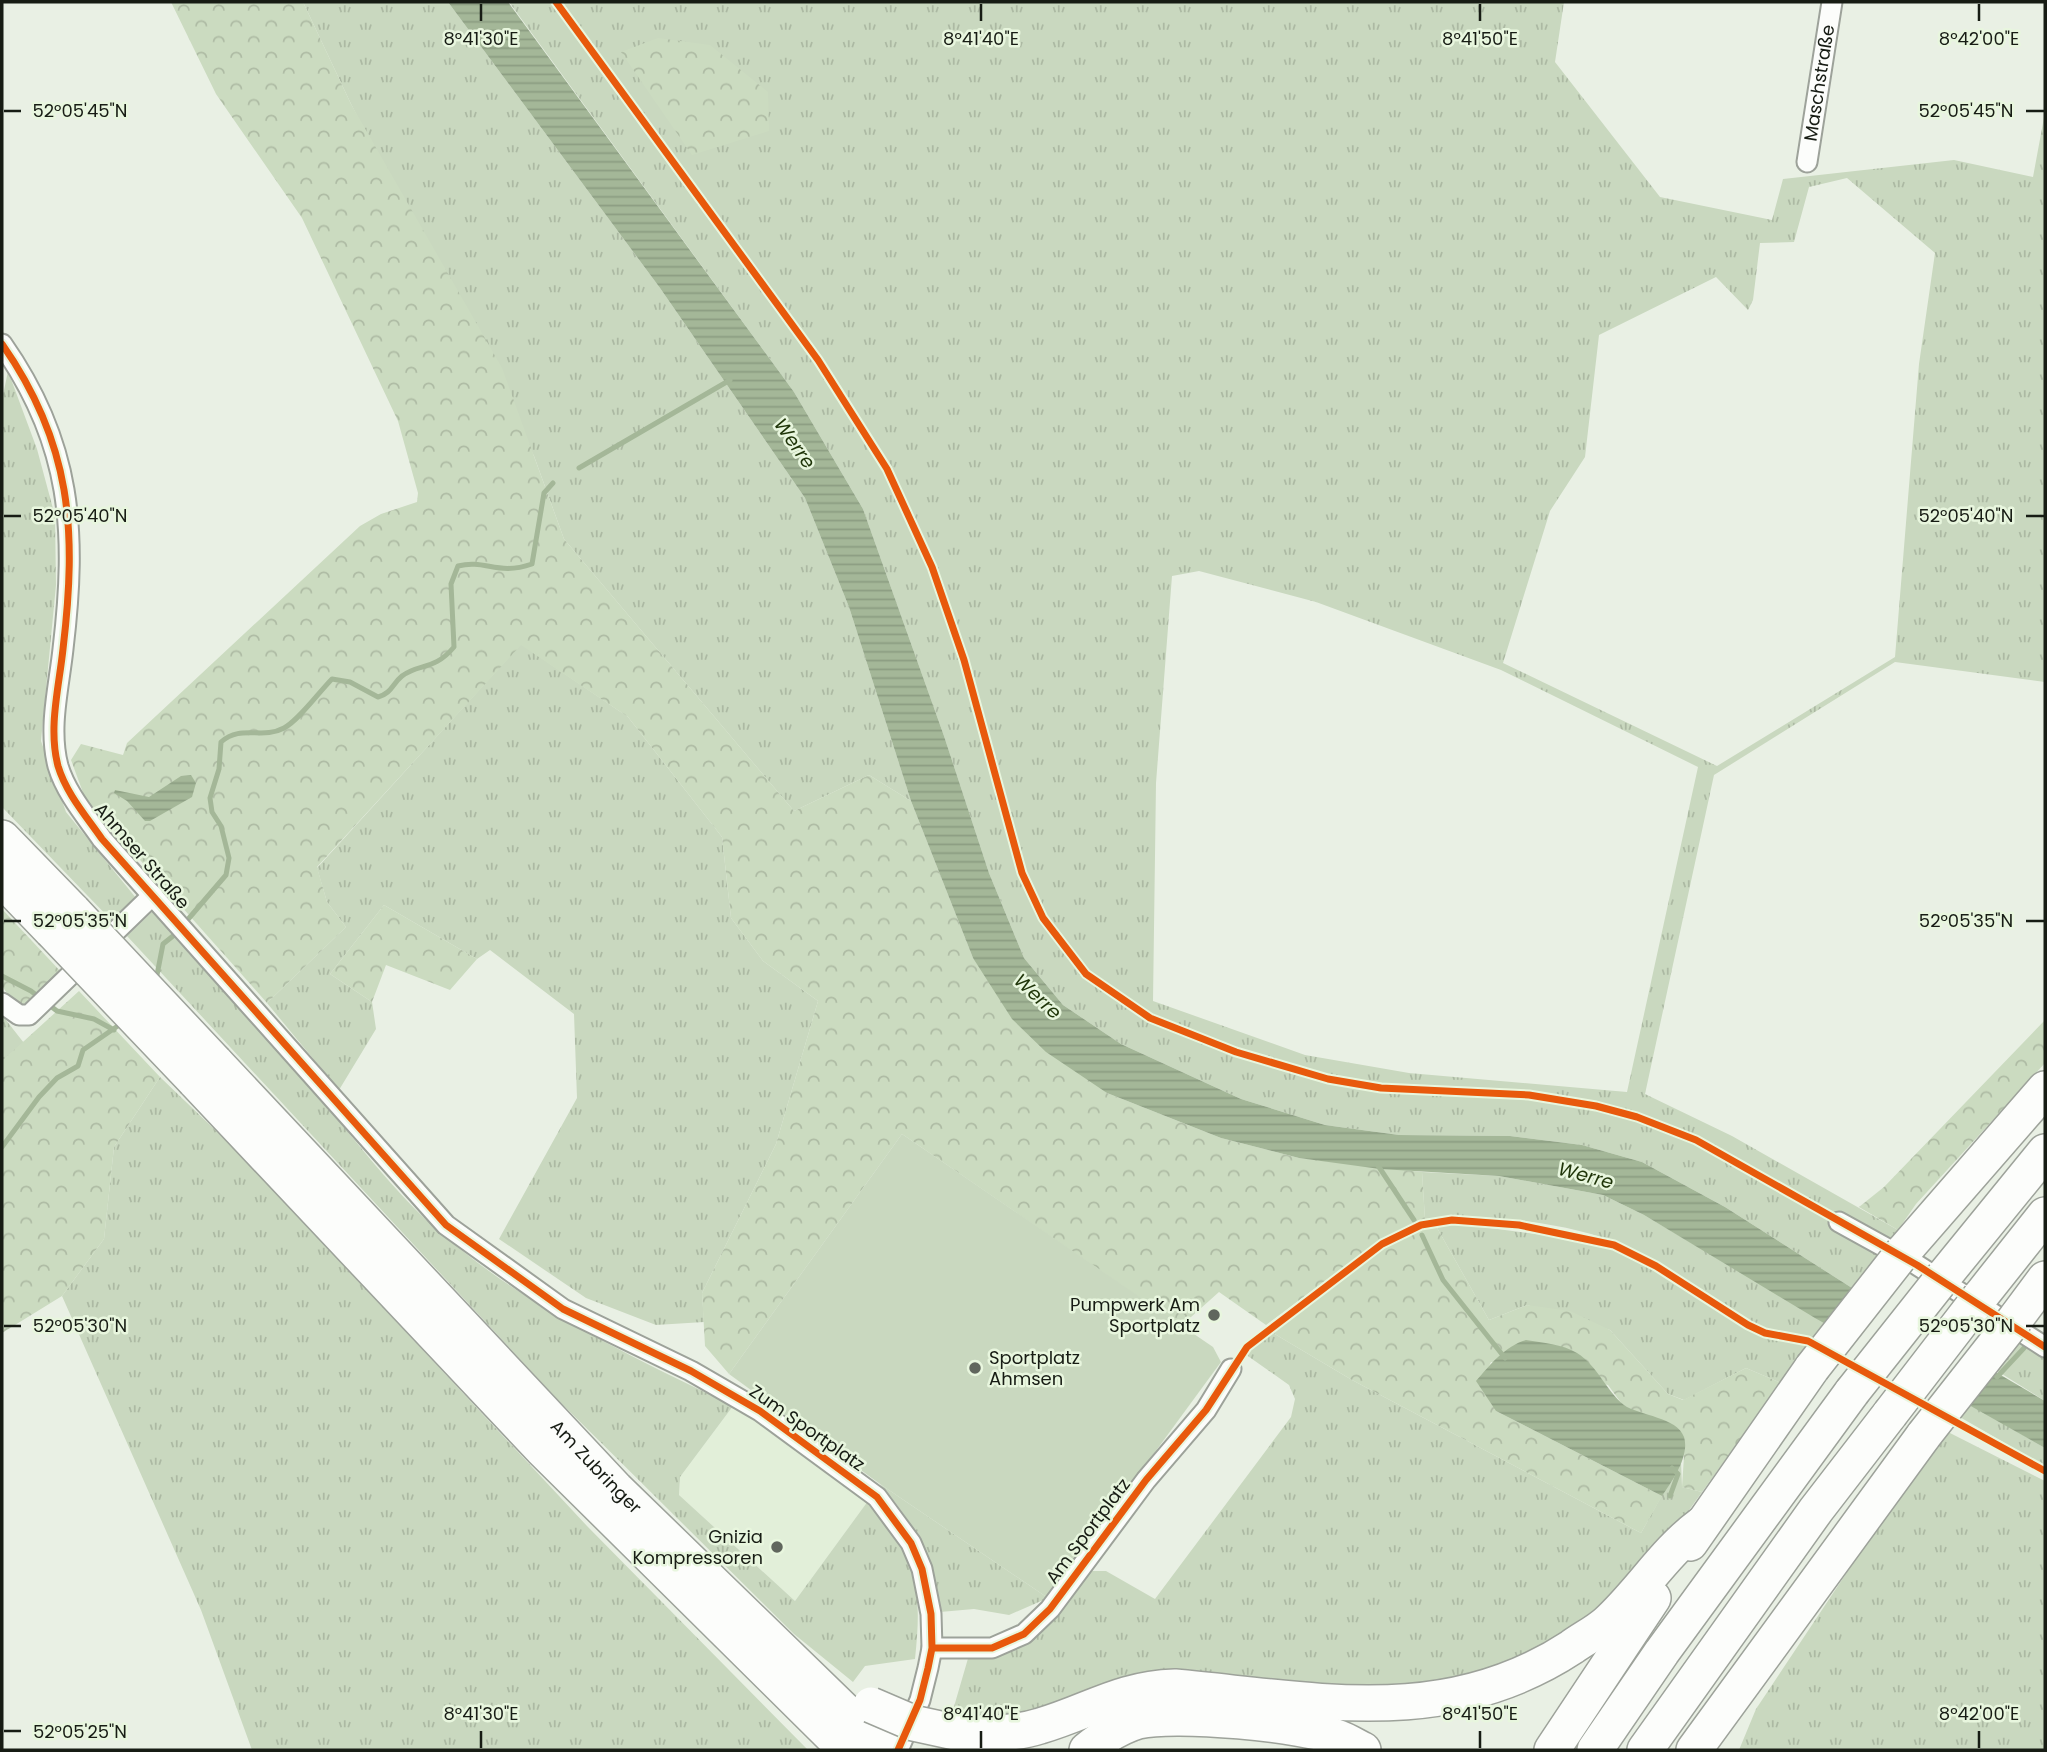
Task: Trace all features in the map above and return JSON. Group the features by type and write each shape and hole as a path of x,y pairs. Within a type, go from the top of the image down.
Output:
{"highway":[{"path":"2,838 62,921"},
{"path":"2,879 62,921"},
{"name":"Am Zubringer","path":"62,921 360,1238 542,1449 778,1668 866,1734"},
{"path":"1552,1750 1702,1524 1812,1368 1903,1252 2045,1089"},
{"path":"1595,1750 1662,1652 1852,1392 2045,1152"},
{"path":"1645,1750 1816,1510 2045,1215"},
{"path":"1694,1750 1924,1435 2045,1279"},
{"path":"778,1668 866,1734 913,1723 959,1733 1014,1732 1040,1726 1108,1698 1147,1688 1175,1687 1386,1705 1453,1698 1506,1682 1554,1658 1606,1624 1679,1541 1702,1524"},
{"path":"1723,1750 1772,1640"},
{"path":"778,1668 821,1750"},
{"path":"1087,1750 1114,1730 1139,1721 1173,1716 1301,1729 1339,1737 1363,1750"}],"street":[{"name":"Maschstraße","path":"1807,162 1832,2"},
{"name":"Ahmser Straße","path":"2,344 20,370 40,409 65,493 72,542 71,587 54,744 67,790 102,839 446,1226"},
{"name":"Ahmser Straße","path":"2,1003 19,1015 32,1012 157,900"},
{"path":"1839,1222 1917,1265 2045,1347"},
{"name":"Zum Sportplatz","path":"446,1226 563,1310 691,1371 760,1411 877,1497 904,1532 922,1569 931,1614 932,1648 920,1700 898,1750"},
{"name":"Am Sportplatz","path":"932,1648 992,1648 1024,1634 1050,1609 1146,1480 1206,1410 1231,1369"}],"shaded area":[{"path":"733,1406 767,1426 868,1501 795,1601 679,1495 680,1477"}],"green space":[{"path":"171,2 303,2 351,104 502,368 564,539 794,811 869,775 911,801 973,958 1107,1093 1221,1138 1299,1158 1422,1172 1425,1219 1376,1243 1266,1325 1219,1292 1181,1326 902,1134 729,1374 705,1346 702,1293 776,1144 818,1001 763,961 731,918 722,837 628,717 521,645 317,867 327,902 346,927 267,1003 85,798 71,760 81,744 123,755 127,743 360,526 381,514 417,502 418,493 398,421 302,218 216,94"},
{"path":"303,2 448,2 660,288 805,498 849,607 911,801 869,775 794,811 564,539 534,456 351,104"},
{"path":"509,2 1564,2 1555,62 1660,197 1772,220 1783,179 1954,160 2033,177 2045,112 2045,682 1895,662 1714,775 1645,1094 1732,1136 1898,1230 1852,1288 1725,1207 1642,1162 1582,1145 1510,1136 1399,1135 1325,1125 1241,1099 1121,1044 1063,1005 1024,958 989,873 944,736 863,509 794,392","holes":["1847,178 1935,253 1919,364 1895,657 1717,766 1503,663 1550,511 1585,457 1599,335 1716,277 1748,310 1753,300 1760,243 1794,242 1809,187","1199,571 1316,602 1501,670 1698,767 1627,1092 1409,1073 1305,1055 1153,1001 1156,783 1172,576"]},
{"path":"658,38 710,45 768,92 769,131 692,155 621,52"},
{"path":"8,371 37,449 55,516 56,585 41,741 66,812 136,898 113,922 2,807 2,400"},
{"path":"521,644 628,717 722,837 731,918 763,961 818,1001 776,1144 702,1293 704,1322 656,1325 586,1298 499,1239 577,1098 574,1014 490,950 477,959 384,905 330,974 372,1002 376,1029 339,1090 267,1003 346,927 327,902 317,868"},
{"path":"384,905 477,959 450,990 386,965 372,1002 330,974"},
{"path":"2,909 62,973 23,1005 11,999 2,986"},
{"path":"152,912 312,1088 390,1183 442,1234 475,1261 545,1308 619,1349 733,1406 680,1477 679,1495 795,1601 868,1501 897,1539 912,1574 918,1611 915,1659 865,1666 853,1682 794,1634 558,1400 127,936"},
{"path":"79,991 160,1077 114,1147 104,1239 62,1296 2,1333 2,1061"},
{"path":"2,1015 24,1043 2,1061"},
{"path":"2045,1020 2045,1063 1916,1204 1898,1230 1859,1207 1884,1187"},
{"path":"160,1077 236,1150 587,1526 808,1750 252,1750 201,1610 62,1296 104,1239 114,1147"},
{"name":"Sportplatz Ahmsen","path":"902,1134 1213,1347 1221,1362 1048,1598 880,1484 729,1374"},
{"path":"1422,1172 1499,1176 1603,1195 1644,1215 1825,1322 1812,1339 1763,1328 1728,1310 1648,1257 1624,1245 1569,1228 1509,1219 1425,1219"},
{"path":"1459,1224 1567,1238 1613,1250 1662,1273 1749,1329 1807,1346 1781,1383 1746,1368 1684,1400 1668,1394 1610,1330 1527,1305 1489,1320 1436,1226"},
{"path":"1436,1226 1489,1320 1527,1305 1570,1311 1610,1330 1668,1394 1683,1400 1746,1368 1781,1383 1702,1492 1682,1487 1685,1441 1622,1404 1608,1385 1491,1362 1488,1368 1496,1411 1662,1496 1641,1533 1352,1380 1273,1333 1374,1254 1417,1231"},
{"path":"2028,1325 2045,1338 2045,1401 1994,1369"},
{"path":"1273,1333 1352,1380 1641,1533 1681,1461 1682,1487 1702,1492 1659,1552 1618,1597 1529,1659 1436,1688 1032,1712 996,1720 960,1719 953,1710 969,1655 1022,1644 1040,1633 1086,1571 1106,1571 1155,1599 1291,1417 1295,1399 1289,1385 1245,1354"},
{"path":"1968,1403 2045,1448 2045,1466 1958,1416"},
{"path":"1946,1431 2045,1481 2045,1750 1739,1750 1756,1709 1911,1476"},
{"path":"880,1484 1048,1598 1009,1615 974,1609 940,1612 933,1575 921,1543 903,1513"}],"water":[{"name":"Werre","path":"448,2 508,2 794,392 863,509 944,736 989,873 1024,958 1063,1005 1121,1044 1241,1099 1325,1125 1399,1135 1510,1136 1582,1145 1642,1162 1725,1207 1852,1288 2045,1401 2045,1448 1815,1318 1644,1215 1603,1195 1499,1176 1380,1169 1299,1158 1221,1138 1107,1093 1046,1052 1012,1019 973,958 911,801 849,607 805,498 660,288"},
{"path":"191,775 196,783 192,797 150,821 145,821 127,801 114,793 115,790 149,797 181,776"},
{"path":"1526,1340 1559,1346 1577,1353 1591,1365 1624,1405 1666,1421 1680,1430 1685,1444 1682,1460 1662,1496 1496,1411 1476,1381 1505,1351"}],"pier":[{"path":"1855,1285 1996,1366 1965,1406 1823,1325"}],"waterway":[{"path":"579,468 730,380"},
{"path":"184,924 226,875 229,858 221,826 212,812 210,798 219,769 221,742 236,734 268,733 284,728 332,679 350,682 378,697 408,672 447,655 454,647 451,584 458,566 476,564 510,568 532,564 544,493 553,483"},
{"path":"156,980 163,944 178,932"},
{"path":"2,976 31,991 57,1011 94,1019 114,1030"},
{"path":"2,1147 39,1097 57,1078 78,1066 83,1050 122,1023"},
{"path":"1377,1164 1414,1220"},
{"path":"1422,1235 1443,1280 1505,1358"},
{"path":"1997,1377 2024,1348"},
{"path":"1670,1496 1678,1474 1672,1468"}],"cycle path":[{"path":"556,2 818,360 887,469 932,567 964,660 1022,873 1043,918 1086,974 1150,1018 1236,1052 1328,1079 1381,1088 1529,1095 1596,1106 1637,1117 1696,1140 1917,1265 2045,1347"},
{"path":"2,344 43,417 56,453 64,490 69,566 54,737 58,766 77,804 102,839 446,1225 563,1309 691,1371 760,1411 877,1497 911,1543 922,1569 931,1614 932,1648 928,1668 920,1700 898,1750"},
{"path":"932,1648 992,1648 1024,1634 1050,1609 1146,1480 1206,1410 1247,1347 1382,1244 1421,1225 1452,1220 1519,1225 1614,1245 1656,1266 1748,1325 1765,1333 1808,1341 2045,1471"}],"place":[{"name":"Pumpwerk Am Sportplatz","path":"1214,1315"},
{"name":"Sportplatz Ahmsen","path":"975,1368"},
{"name":"Gnizia Kompressoren","path":"777,1547"}]}
